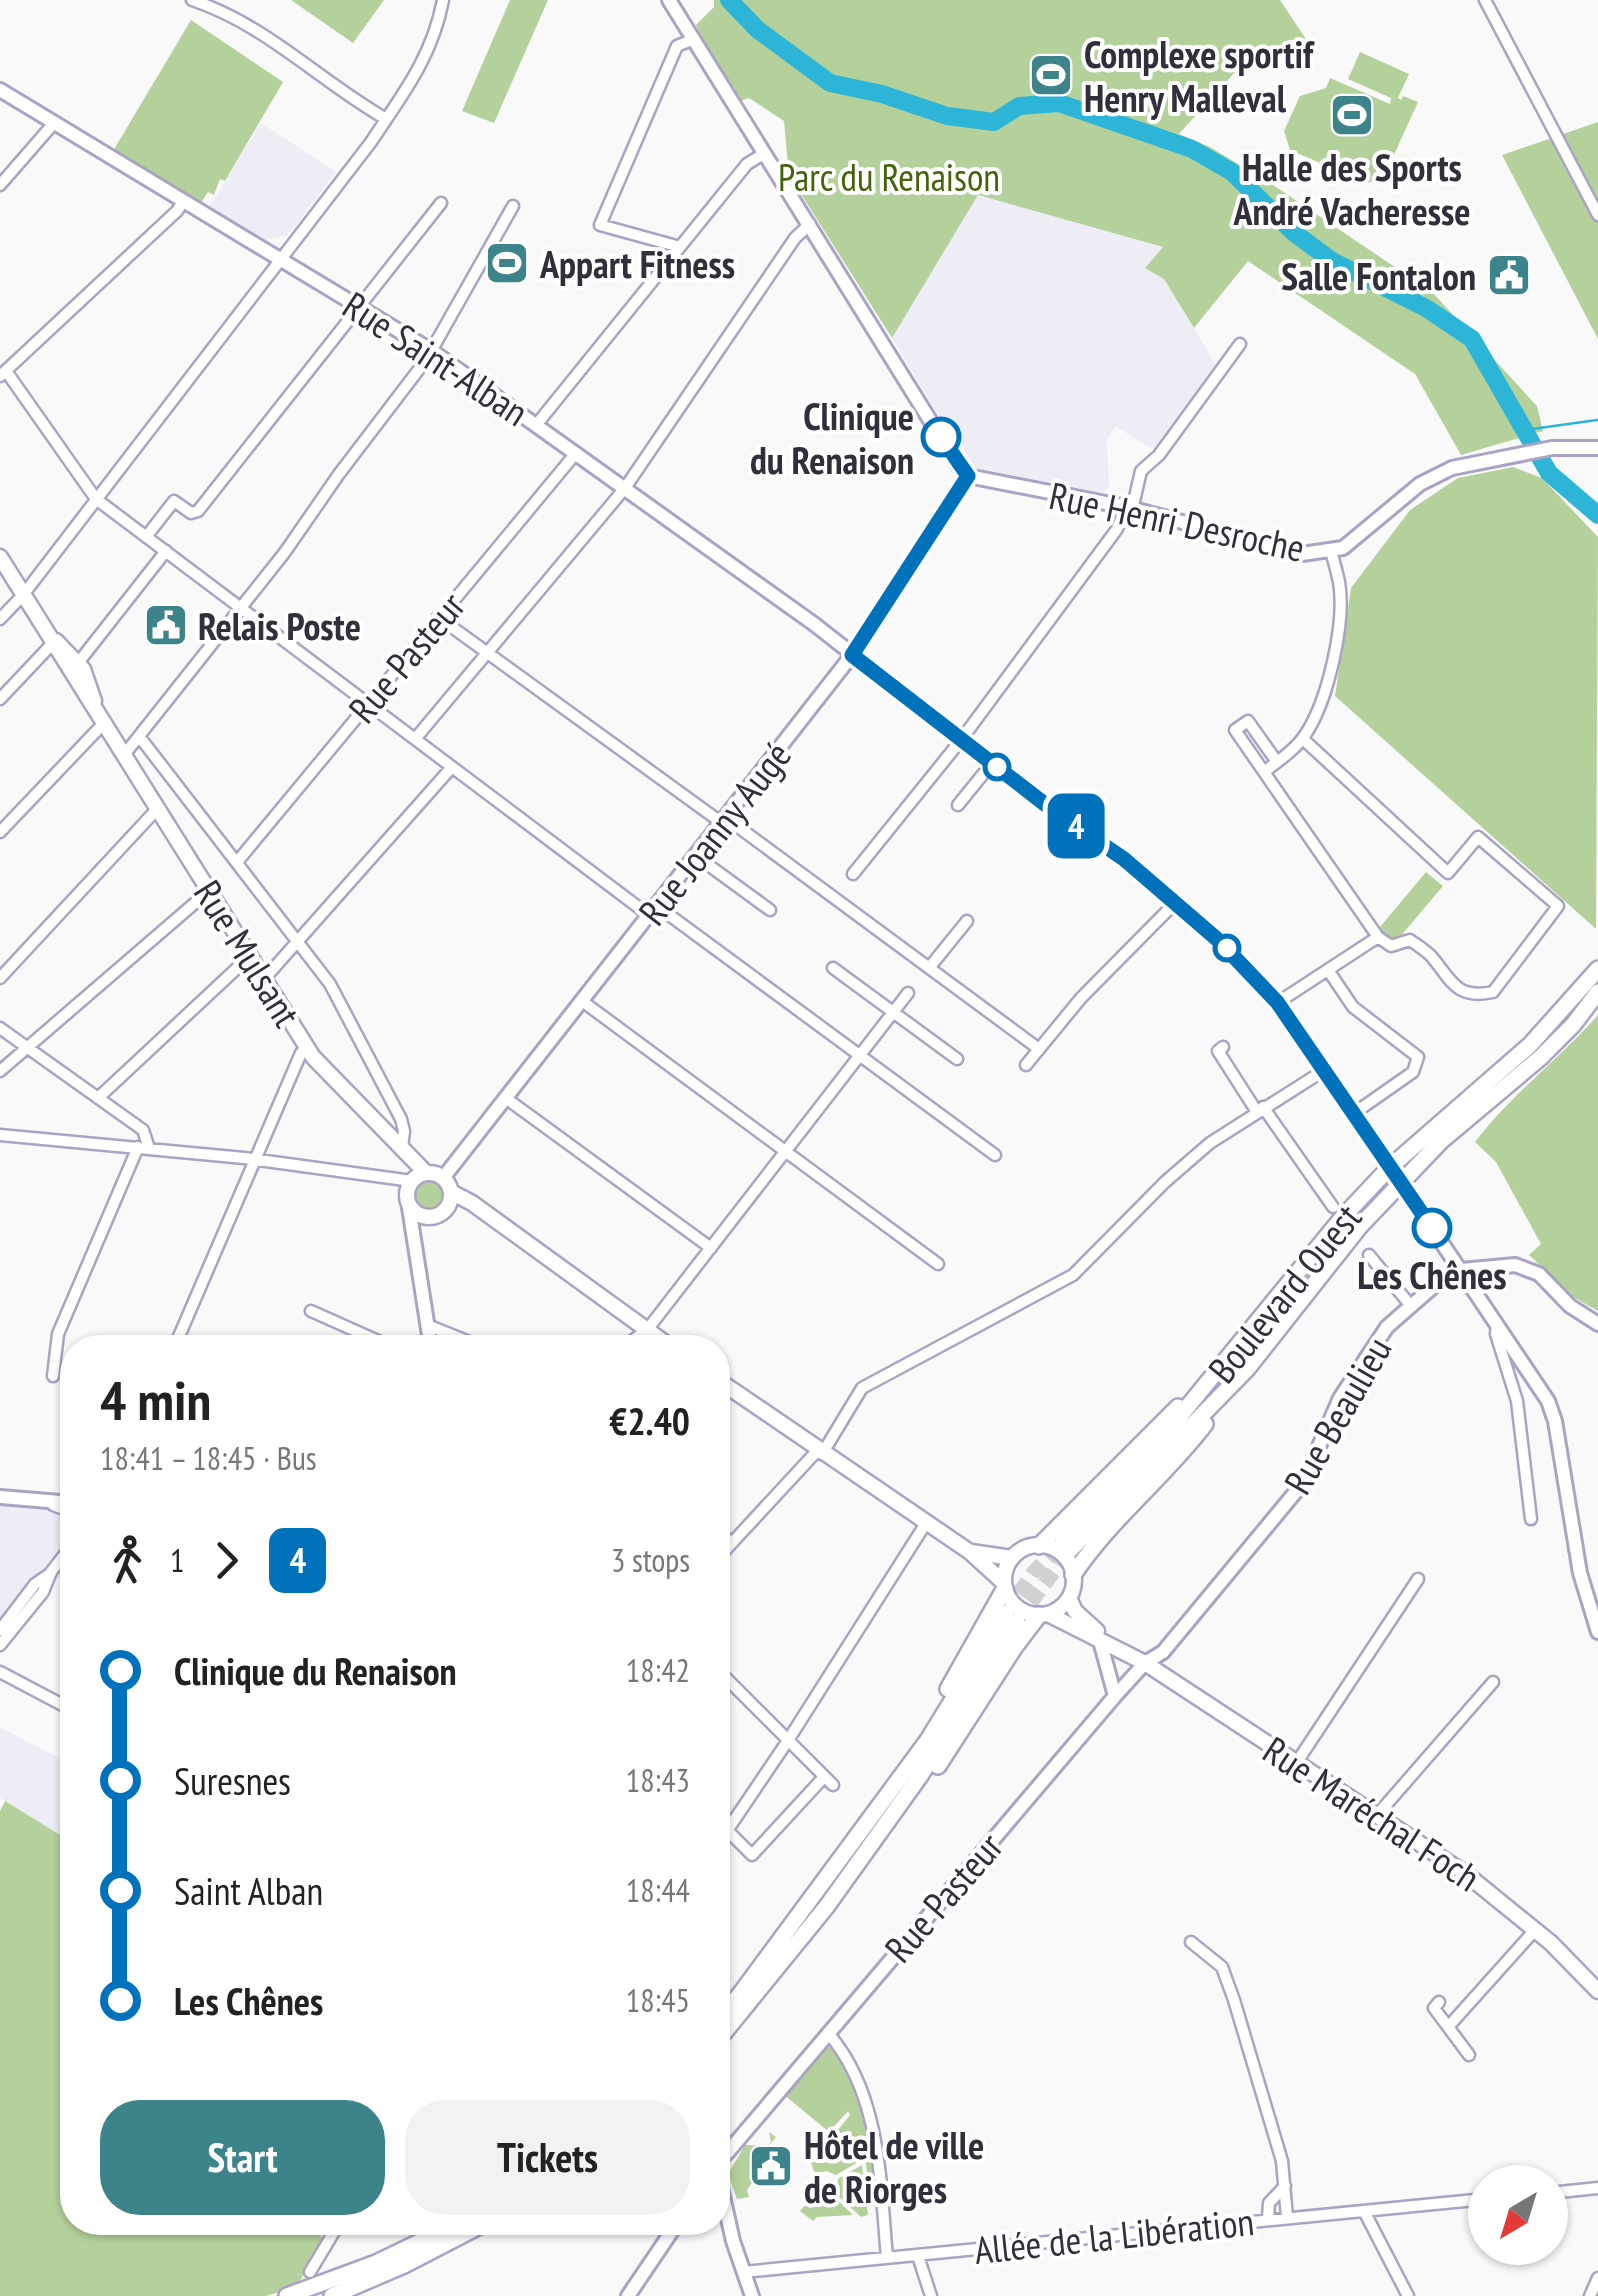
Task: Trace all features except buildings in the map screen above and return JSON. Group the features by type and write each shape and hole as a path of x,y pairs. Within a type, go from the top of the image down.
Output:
{"main road":[{"name":"Rue Mulsant","path":"0,557 50,640 74,666 100,717 306,1046 402,1148 419,1177"},
{"name":"Boulevard Ouest","path":"1598,969 1530,1045 1389,1168 1342,1218 1229,1360 1066,1546 1247,1369 1360,1226 1442,1140 1541,1056 1573,1025 1598,992"},
{"path":"447,1185 450,1203 443,1212 426,1216 416,1213 408,1201 419,1177 447,1185 655,1335"},
{"path":"891,1790 1005,1586 1012,1558 1020,1551 1039,1546 1229,1360"},
{"path":"827,1906 928,1782 1005,1661 1044,1614 1069,1598 1074,1575 1114,1520 1182,1454 1247,1369"},
{"path":"730,1389 970,1552 1005,1586 1016,1606 1044,1614"},
{"path":"1039,1546 1063,1556 1074,1575"},
{"path":"970,1552 1012,1558"},
{"name":"Rue Maréchal Foch","path":"1069,1598 1075,1612 1129,1657"},
{"name":"Rue Maréchal Foch","path":"1044,1614 1145,1663 1480,1883 1536,1930 1598,1991"},
{"path":"730,2006 928,1740 1012,1617 920,1776 827,1906 730,2025"},
{"path":"287,2296 376,2264 435,2235"},
{"path":"332,2296 462,2235"}],"street":[{"path":"192,0 227,12 254,28 386,119"},
{"path":"0,618 23,594 386,119 420,68 443,0"},
{"path":"669,0 968,476"},
{"path":"1486,0 1598,216"},
{"path":"680,247 600,225 677,46 694,39"},
{"name":"Rue Saint-Alban","path":"0,90 359,306 537,424 1124,859 1218,940 1277,1002 1537,1379 1555,1421 1580,1573 1598,1632"},
{"path":"0,185 54,123"},
{"path":"537,424 747,164 764,152"},
{"path":"183,202 3,373 96,499 452,767 995,1155"},
{"path":"146,537 174,500 191,513 198,510 440,202"},
{"path":"124,755 240,609 432,352 512,206"},
{"path":"415,739 625,488 795,238 810,224"},
{"path":"854,874 961,740 1117,530 1142,472 1159,455 1240,344"},
{"name":"Rue Henri Desroche","path":"968,476 1129,509 1302,554 1331,552 1358,538 1420,484 1452,468 1552,448 1598,448"},
{"name":"Rue Pasteur","path":"236,862 576,453"},
{"name":"Rue Joanny Augé","path":"447,1185 582,1001 852,655 968,476"},
{"path":"74,666 166,552"},
{"path":"1264,772 1302,739 1319,707 1329,676 1340,613 1340,584 1331,552"},
{"path":"438,617 1039,1049"},
{"path":"0,699 50,640"},
{"path":"0,832 100,717"},
{"path":"1277,762 1248,721 1235,730 1378,937 1391,946 1410,940 1430,955 1459,990 1493,992 1558,906 1478,837 1448,873 1302,739"},
{"path":"139,736 344,1006 401,1118 402,1148"},
{"path":"958,805 992,764"},
{"path":"264,978 452,767"},
{"path":"0,978 158,808"},
{"path":"696,856 770,910"},
{"path":"0,1071 210,890"},
{"path":"1026,1064 1081,998 1176,903"},
{"path":"929,968 967,920"},
{"path":"1277,1002 1378,937"},
{"path":"98,1098 250,956"},
{"path":"833,968 957,1059"},
{"path":"1328,970 1353,1007 1418,1057 1413,1072 1352,1114"},
{"path":"641,1335 908,993"},
{"path":"582,1001 938,1264"},
{"path":"0,1028 143,1130 144,1148 58,1334 53,1376"},
{"path":"180,1335 306,1046"},
{"path":"1223,1047 1218,1051 1333,1208"},
{"path":"731,1544 820,1453 862,1388 1073,1276 1164,1182 1210,1143 1323,1071"},
{"path":"507,1100 711,1248"},
{"path":"0,1136 419,1177"},
{"path":"408,1201 428,1335"},
{"path":"416,1246 416,1228 426,1216"},
{"path":"1369,1256 1411,1306"},
{"path":"1461,1270 1515,1266 1539,1274 1570,1306 1598,1324"},
{"name":"Rue Beaulieu","path":"1145,1663 1163,1652 1303,1482 1340,1398 1387,1327 1451,1272 1461,1270"},
{"path":"311,1311 365,1335"},
{"path":"1497,1322 1496,1334 1518,1401 1531,1520"},
{"path":"427,1325 452,1335"},
{"path":"7,1496 60,1502"},
{"path":"7,1496 60,1509"},
{"path":"730,1825 926,1523"},
{"path":"0,1630 35,1584 60,1560"},
{"path":"0,1645 43,1592 51,1572"},
{"path":"1297,1762 1418,1578"},
{"path":"1100,1641 1115,1696"},
{"name":"Rue Pasteur","path":"730,2149 1145,1663"},
{"path":"0,1672 60,1704"},
{"path":"1378,1814 1492,1682"},
{"path":"730,1683 828,1781 752,1856 730,1835"},
{"path":"1448,2026 1536,1930"},
{"path":"1191,1942 1222,1966 1282,2160 1287,2217"},
{"path":"1439,2002 1434,2008 1469,2055"},
{"path":"828,2033 845,2052 867,2105 879,2162 886,2258"},
{"path":"730,2133 744,2133"},
{"path":"1268,2220 1269,2203 1285,2186"},
{"path":"1568,2190 1598,2188"},
{"name":"Allée de la Libération","path":"743,2272 1468,2201"},
{"path":"1364,2210 1408,2296"},
{"path":"730,2219 752,2296"},
{"path":"310,2272 332,2235"},
{"path":"628,2296 669,2235"},
{"path":"918,2256 930,2296"},
{"path":"1590,2296 1598,2278"}],"shaded area":[{"path":"261,123 336,172 288,235 265,240 209,207"},
{"name":"Clinique du Renaison","path":"977,195 1164,247 1164,279 1217,367 1159,447 1143,444 1116,426 1107,439 1109,485 1100,497 995,475 973,466 892,338"},
{"path":"13,1500 60,1510 60,1574 0,1654 0,1502"},
{"path":"0,1727 60,1759 60,1834 0,1798"}],"green space":[{"path":"291,0 384,0 353,43"},
{"path":"510,0 548,0 494,123 462,111"},
{"name":"Parc du Renaison","path":"714,0 1280,0 1308,42 1255,50 1179,134 1210,147 1276,187 1432,292 1537,406 1543,431 1461,455 1415,374 1248,261 1194,328 1164,279 1145,268 1163,247 978,195 892,338 789,175 784,121 749,98 734,103 696,25 714,7"},
{"path":"191,20 283,82 225,181 220,179 214,195 208,192 199,206 113,151"},
{"name":"Halle des Sports André Vacheresse","path":"1360,52 1409,74 1398,98 1418,102 1383,179 1366,183 1290,150 1284,131 1300,96 1326,88 1330,78 1390,104 1391,98 1348,79"},
{"path":"1598,122 1598,339 1502,155"},
{"path":"1513,467 1542,478 1598,537 1596,929 1335,696 1351,588 1410,510 1458,478"},
{"path":"1426,872 1443,886 1400,937 1390,940 1380,932 1380,927"},
{"path":"1598,1015 1598,1311 1573,1297 1529,1255 1541,1244 1496,1162 1475,1142"},
{"path":"429,1180 439,1184 443,1194 439,1204 429,1208 419,1204 415,1194 419,1184"},
{"path":"5,1801 60,1835 60,2235 319,2235 326,2239 296,2287 266,2296 0,2296 0,1811"},
{"path":"828,2041 852,2077 867,2118 881,2205 872,2206 865,2159 834,2135 850,2115 848,2111 829,2132 783,2094"},
{"path":"769,2132 776,2137 749,2169 757,2176 747,2190 749,2197 737,2199 730,2171 745,2145 767,2146 771,2142"},
{"path":"832,2138 860,2161 836,2175 826,2171 815,2174 811,2163"},
{"path":"862,2165 868,2215 861,2217 837,2195 838,2179"},
{"path":"814,2196 822,2201 834,2197 853,2215 817,2217 813,2221 800,2211"}],"waterway":[{"path":"729,0 758,30 830,83 882,94 947,116 994,122 1019,106 1059,103 1192,149 1232,172 1293,232 1332,261 1426,308 1472,339 1549,473 1598,515"},
{"path":"1525,430 1597,420"}],"tunnel":[{"path":"1006,1613 1033,1573 1063,1542"},
{"path":"1017,1621 1069,1551"}],"bus line":[{"name":"4","path":"941,437 968,476 852,655 1055,812 1124,859 1246,967 1277,1002 1432,1228"}],"place":[{"name":"Complexe sportif Henry Malleval","path":"1051,75"},
{"name":"Halle des Sports André Vacheresse","path":"1352,115"},
{"name":"Appart Fitness","path":"507,263"},
{"name":"Salle Fontalon","path":"1509,275"},
{"name":"Clinique du Renaison","path":"941,437"},
{"name":"Relais Poste","path":"166,625"},
{"name":"Les Chênes","path":"1432,1228"},
{"name":"Hôtel de ville de Riorges","path":"771,2166"}]}
